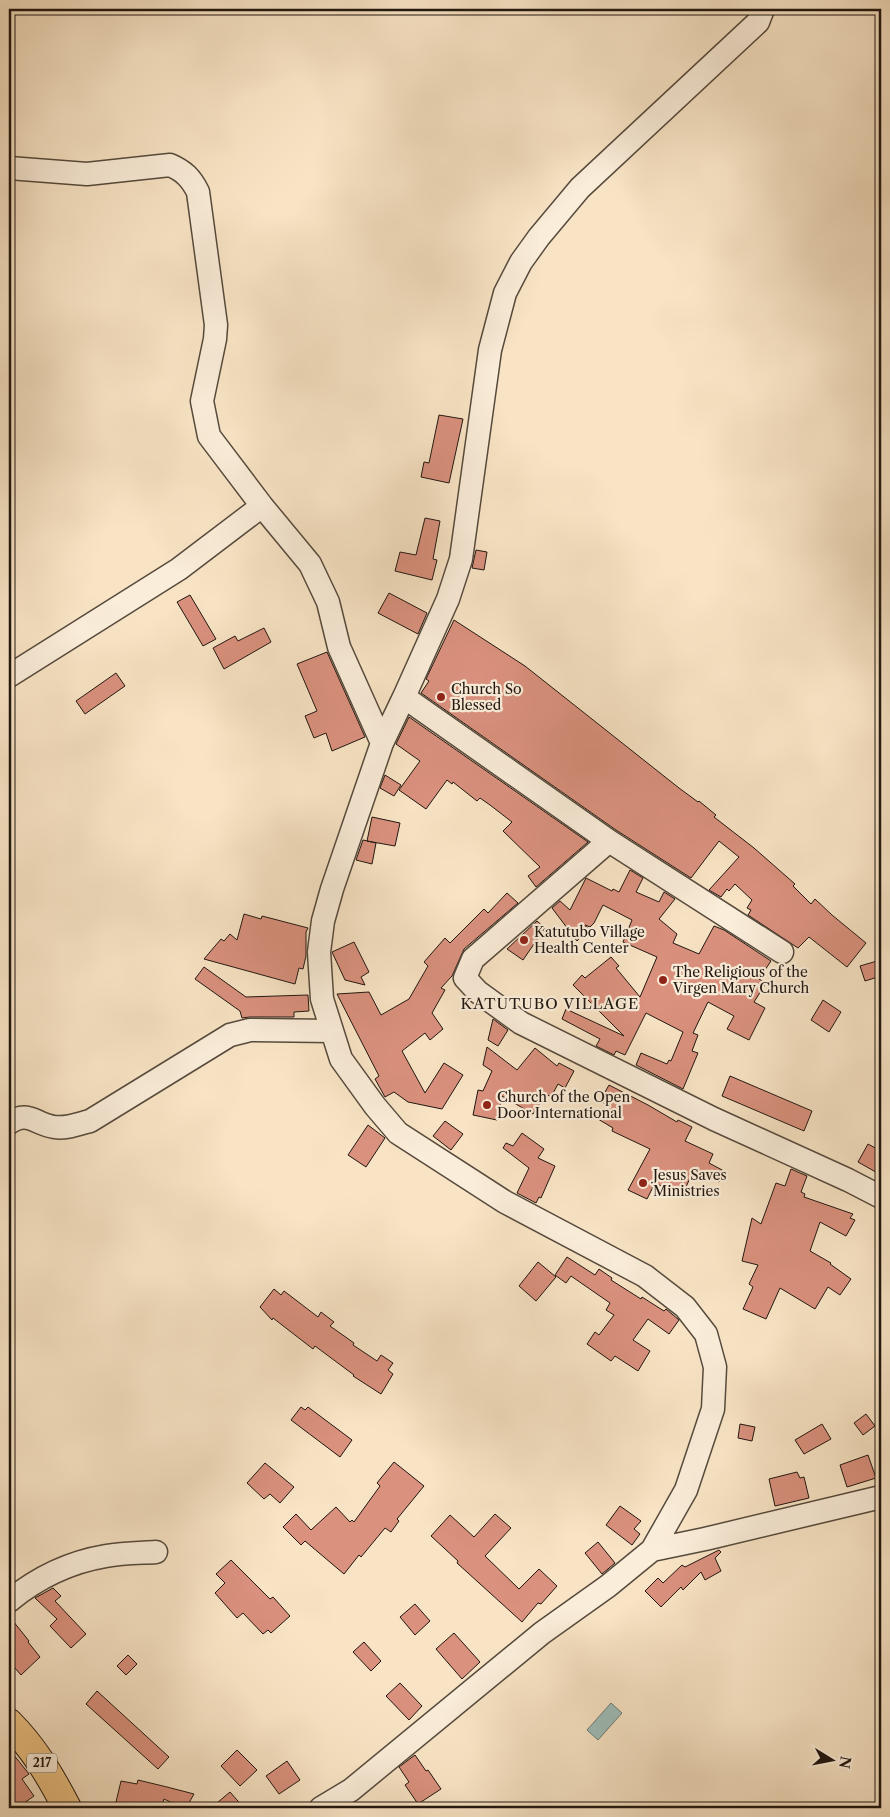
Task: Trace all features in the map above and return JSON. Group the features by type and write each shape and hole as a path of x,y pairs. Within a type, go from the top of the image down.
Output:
{"main road":[{"name":"217","path":"9,1723 43,1764 67,1808"}],"street":[{"path":"321,1808 351,1790 542,1633 608,1586 652,1550 686,1490 713,1409 715,1367 706,1334 685,1307 645,1276 506,1202 398,1133 375,1106 341,1059 322,999 320,952 323,922 335,880 382,743 448,598 461,559 490,350 505,293 521,262 539,237 580,188 758,22 763,9"},
{"path":"9,168 87,174 170,165 180,169 192,179 198,192 216,325 215,339 202,401 209,436 262,506 310,564 328,602 339,647 382,743"},
{"path":"9,676 179,568 262,506"},
{"path":"404,697 609,841 782,952"},
{"path":"609,841 474,959 466,978 478,992 521,1023 714,1119 881,1197"},
{"path":"9,1123 17,1117 28,1118 53,1127 71,1127 90,1121 230,1035 250,1030 332,1031"},
{"path":"652,1550 881,1497"},
{"path":"9,1601 24,1589 56,1570 105,1556 156,1552"}],"water":[{"path":"611,1703 622,1713 598,1740 587,1730"}],"building":[{"path":"439,415 463,419 449,483 421,477 424,462 429,463"},
{"path":"425,518 440,521 433,559 437,560 432,580 395,571 400,552 416,555"},
{"path":"476,550 487,552 484,570 472,568"},
{"path":"389,593 427,613 418,634 378,613"},
{"path":"190,595 216,639 203,646 177,602"},
{"path":"454,620 525,666 679,788 699,801 716,815 714,817 754,848 795,884 793,886 811,904 815,899 866,943 847,967 809,937 798,948 748,915 751,910 747,908 752,900 735,884 729,891 727,889 721,897 709,890 739,857 719,841 691,878 616,830 421,693 429,681 426,679"},
{"path":"264,628 271,642 224,669 213,648 235,636 238,641"},
{"path":"327,652 365,737 332,751 326,733 314,738 305,716 317,711 297,664"},
{"path":"116,673 125,686 85,714 76,701"},
{"path":"409,717 588,842 536,887 528,876 540,867 503,831 512,822 490,805 480,798 477,801 453,782 452,784 447,780 426,809 399,790 420,761 396,744"},
{"path":"385,775 401,785 394,796 380,788"},
{"path":"372,817 400,823 395,846 367,841"},
{"path":"363,840 376,843 372,864 356,860"},
{"path":"630,870 643,878 636,892 659,902 664,892 675,899 659,919 677,934 673,943 699,954 714,926 724,930 771,961 759,979 766,983 754,1002 765,1008 749,1040 727,1029 734,1016 708,1002 693,1033 698,1035 692,1051 698,1053 683,1089 636,1065 641,1053 667,1064 669,1060 671,1061 683,1032 646,1013 625,1055 616,1051 614,1055 596,1046 600,1039 562,1019 566,1009 624,1036 573,985 582,975 585,978 611,957 619,966 616,968 640,997 657,957 623,942 632,920 603,905 594,923 590,927 585,925 588,929 577,941 552,908 560,901 570,910 586,878 612,891 613,889 619,892"},
{"path":"507,893 518,903 464,949 452,976 441,988 445,990 432,1013 443,1029 430,1040 425,1033 402,1051 425,1093 444,1063 463,1075 442,1109 408,1102 394,1092 385,1097 375,1079 379,1076 337,994 369,992 381,1015 409,999 428,966 424,962 445,938 450,943 484,909 488,913"},
{"path":"244,914 261,919 262,916 308,928 306,932 306,956 303,969 299,968 295,984 204,959 221,939 224,941 230,934 237,940"},
{"name":"Katutubo Village Health Center","path":"537,921 545,928 523,960 507,949"},
{"path":"354,942 369,972 361,977 365,985 345,980 332,952"},
{"path":"877,961 881,976 865,981 860,966"},
{"path":"204,967 246,997 308,995 309,1011 294,1012 294,1017 242,1018 240,1011 195,979"},
{"path":"823,1000 841,1012 829,1032 811,1020"},
{"path":"493,1019 508,1030 498,1046 488,1040"},
{"path":"487,1047 517,1070 535,1048 557,1066 559,1063 574,1071 565,1088 558,1084 551,1097 546,1094 533,1114 502,1096 497,1120 473,1115 478,1090 483,1091 492,1071 483,1065"},
{"path":"730,1076 812,1111 804,1131 722,1096"},
{"path":"609,1085 677,1122 678,1120 692,1127 685,1141 713,1154 709,1163 724,1171 719,1182 694,1169 682,1196 655,1183 647,1199 628,1190 650,1149 612,1131 613,1128 598,1119 606,1104 600,1101"},
{"path":"445,1121 463,1134 451,1150 433,1136"},
{"path":"368,1125 385,1138 366,1167 348,1155"},
{"path":"522,1133 544,1149 538,1158 555,1166 541,1198 539,1197 536,1203 517,1193 529,1168 503,1148 506,1143 513,1146"},
{"path":"868,1144 881,1151 881,1175 858,1162"},
{"path":"791,1169 807,1176 801,1192 805,1194 804,1197 853,1214 850,1218 855,1220 846,1236 820,1222 810,1251 831,1263 851,1279 840,1295 828,1287 815,1309 780,1288 766,1319 743,1309 753,1287 749,1284 758,1265 742,1261 752,1218 761,1224 776,1183 785,1186"},
{"path":"567,1257 595,1275 599,1269 612,1278 611,1280 641,1299 642,1297 664,1311 666,1309 679,1320 669,1334 648,1319 633,1340 650,1351 638,1371 615,1356 611,1361 587,1344 595,1332 599,1335 614,1315 606,1310 610,1303 571,1276 566,1283 555,1275"},
{"path":"538,1262 556,1277 536,1301 519,1286"},
{"path":"274,1289 281,1295 284,1291 318,1317 321,1312 334,1322 330,1326 354,1343 353,1345 377,1361 381,1355 393,1363 388,1370 393,1374 381,1394 353,1376 315,1346 313,1349 273,1318 272,1320 260,1307"},
{"path":"301,1407 305,1410 308,1407 352,1440 340,1457 291,1420"},
{"path":"866,1414 875,1426 863,1435 854,1423"},
{"path":"740,1424 755,1427 752,1441 738,1438"},
{"path":"822,1424 831,1439 804,1454 795,1440"},
{"path":"868,1455 876,1478 847,1487 840,1465"},
{"path":"394,1462 424,1486 397,1519 399,1521 391,1532 385,1528 344,1574 305,1541 301,1545 283,1527 296,1514 311,1530 336,1507 350,1522 352,1520 354,1522 380,1486 377,1483"},
{"path":"265,1463 294,1487 280,1503 270,1494 264,1499 247,1483"},
{"path":"797,1472 800,1478 804,1477 809,1498 775,1506 769,1479"},
{"path":"620,1506 641,1521 634,1529 640,1534 632,1545 606,1525"},
{"path":"495,1514 511,1528 485,1556 519,1589 539,1569 557,1586 541,1604 538,1603 522,1622 457,1563 458,1561 431,1536 450,1515 474,1537"},
{"path":"598,1542 615,1563 602,1574 585,1553"},
{"path":"719,1550 721,1552 715,1558 721,1571 705,1580 701,1572 683,1590 681,1587 661,1607 645,1591 658,1578 663,1583 682,1565 685,1567"},
{"path":"231,1560 270,1599 273,1597 290,1616 271,1633 268,1630 263,1634 243,1613 237,1618 215,1593 225,1583 216,1574"},
{"path":"53,1588 61,1596 55,1601 86,1634 71,1648 50,1626 57,1619 35,1598"},
{"path":"415,1604 430,1621 415,1635 400,1617"},
{"path":"9,1616 40,1657 21,1675 9,1661"},
{"path":"454,1633 480,1662 462,1679 436,1649"},
{"path":"364,1642 381,1661 371,1671 353,1652"},
{"path":"128,1655 137,1664 126,1675 117,1666"},
{"path":"400,1683 422,1706 409,1720 386,1696"},
{"path":"97,1691 169,1757 158,1769 86,1704"},
{"path":"9,1749 29,1774 22,1779 34,1796 17,1808 9,1808"},
{"path":"237,1750 257,1770 240,1786 221,1766"},
{"path":"415,1755 441,1789 418,1804 405,1785 409,1782 399,1767"},
{"path":"287,1761 300,1780 279,1794 266,1776"},
{"path":"138,1780 194,1794 186,1808 164,1799 161,1808 131,1808 132,1806 116,1802 121,1781 137,1784"},
{"path":"230,1792 244,1808 211,1808"}],"place":[{"name":"Church So Blessed","path":"441,697"},
{"name":"Katutubo Village Health Center","path":"524,940"},
{"name":"The Religious of the Virgen Mary Church","path":"663,980"},
{"name":"Church of the Open Door International","path":"487,1105"},
{"name":"Jesus Saves Ministries","path":"643,1183"}],"district":[{"name":"KATUTUBO VILLAGE","path":"550,1004"}]}
